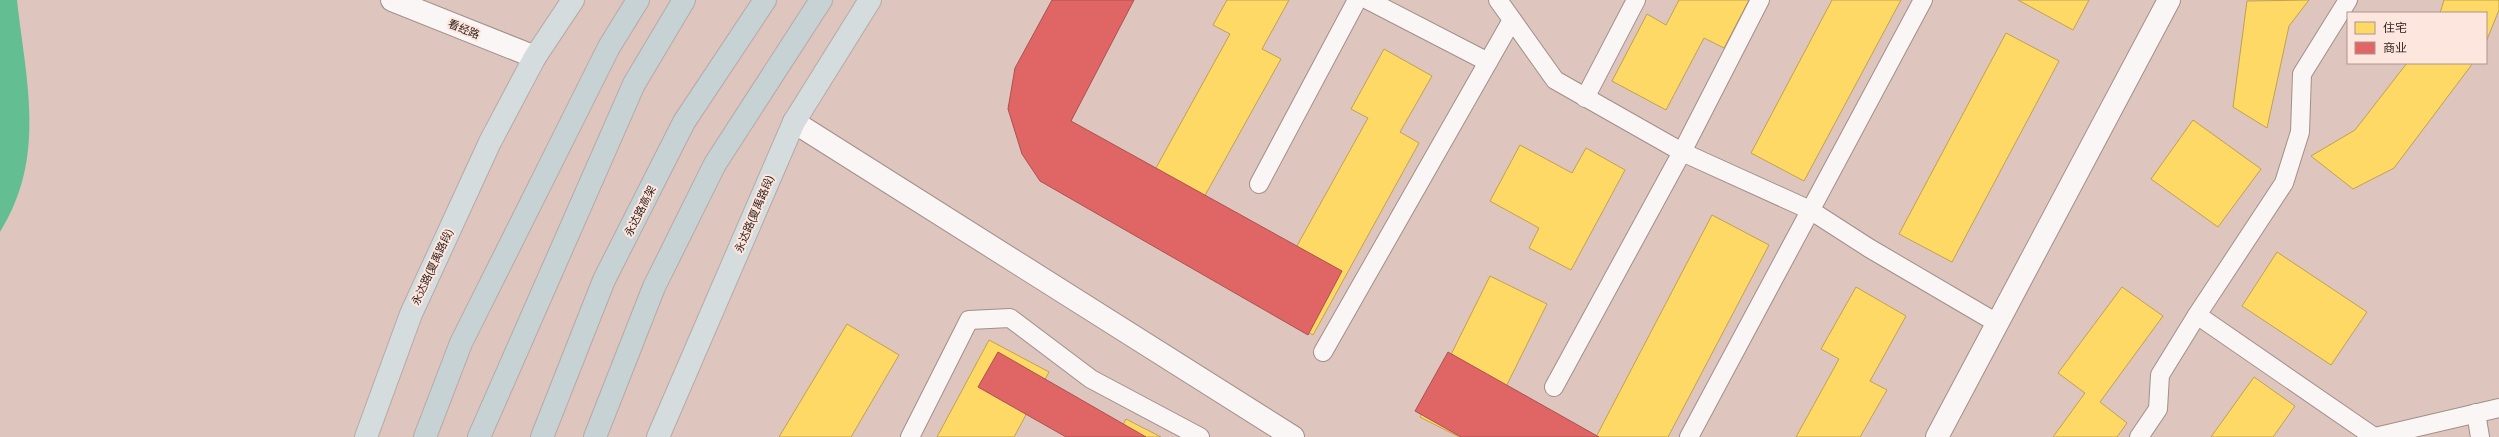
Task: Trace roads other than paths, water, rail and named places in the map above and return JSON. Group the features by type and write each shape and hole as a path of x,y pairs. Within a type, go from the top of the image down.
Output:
{"highway":[{"path":"425,437 461,343 609,47 638,0"},
{"path":"479,437 634,84 684,0"},
{"name":"永达路高架","path":"542,437 604,280 684,122 765,0"},
{"path":"595,437 654,287 715,164 822,0"}],"main road":[{"name":"永达路(夏禹路段)","path":"366,437 411,314 490,142 535,57 573,0"},
{"name":"永达路(夏禹路段)","path":"658,437 794,122 870,0"}],"street":[{"name":"看经路","path":"392,0 535,57"},
{"path":"1937,437 2168,0"},
{"path":"794,122 1293,437"}],"lane":[{"path":"1259,184 1357,0"},
{"path":"1368,0 1488,62"},
{"path":"1498,0 1555,80 1682,152 1810,210 1869,248 1997,323"},
{"path":"1585,98 1636,0"},
{"path":"1554,388 1682,152 1760,0"},
{"path":"1688,437 1923,0"},
{"path":"2139,437 2158,409 2160,375 2196,315 2284,183 2300,132 2302,74 2348,0"},
{"path":"1323,352 1512,20"},
{"path":"2196,315 2374,437 2499,408"},
{"path":"910,437 969,320 1010,318 1091,379 1200,437"},
{"path":"2476,413 2480,437"}]}
